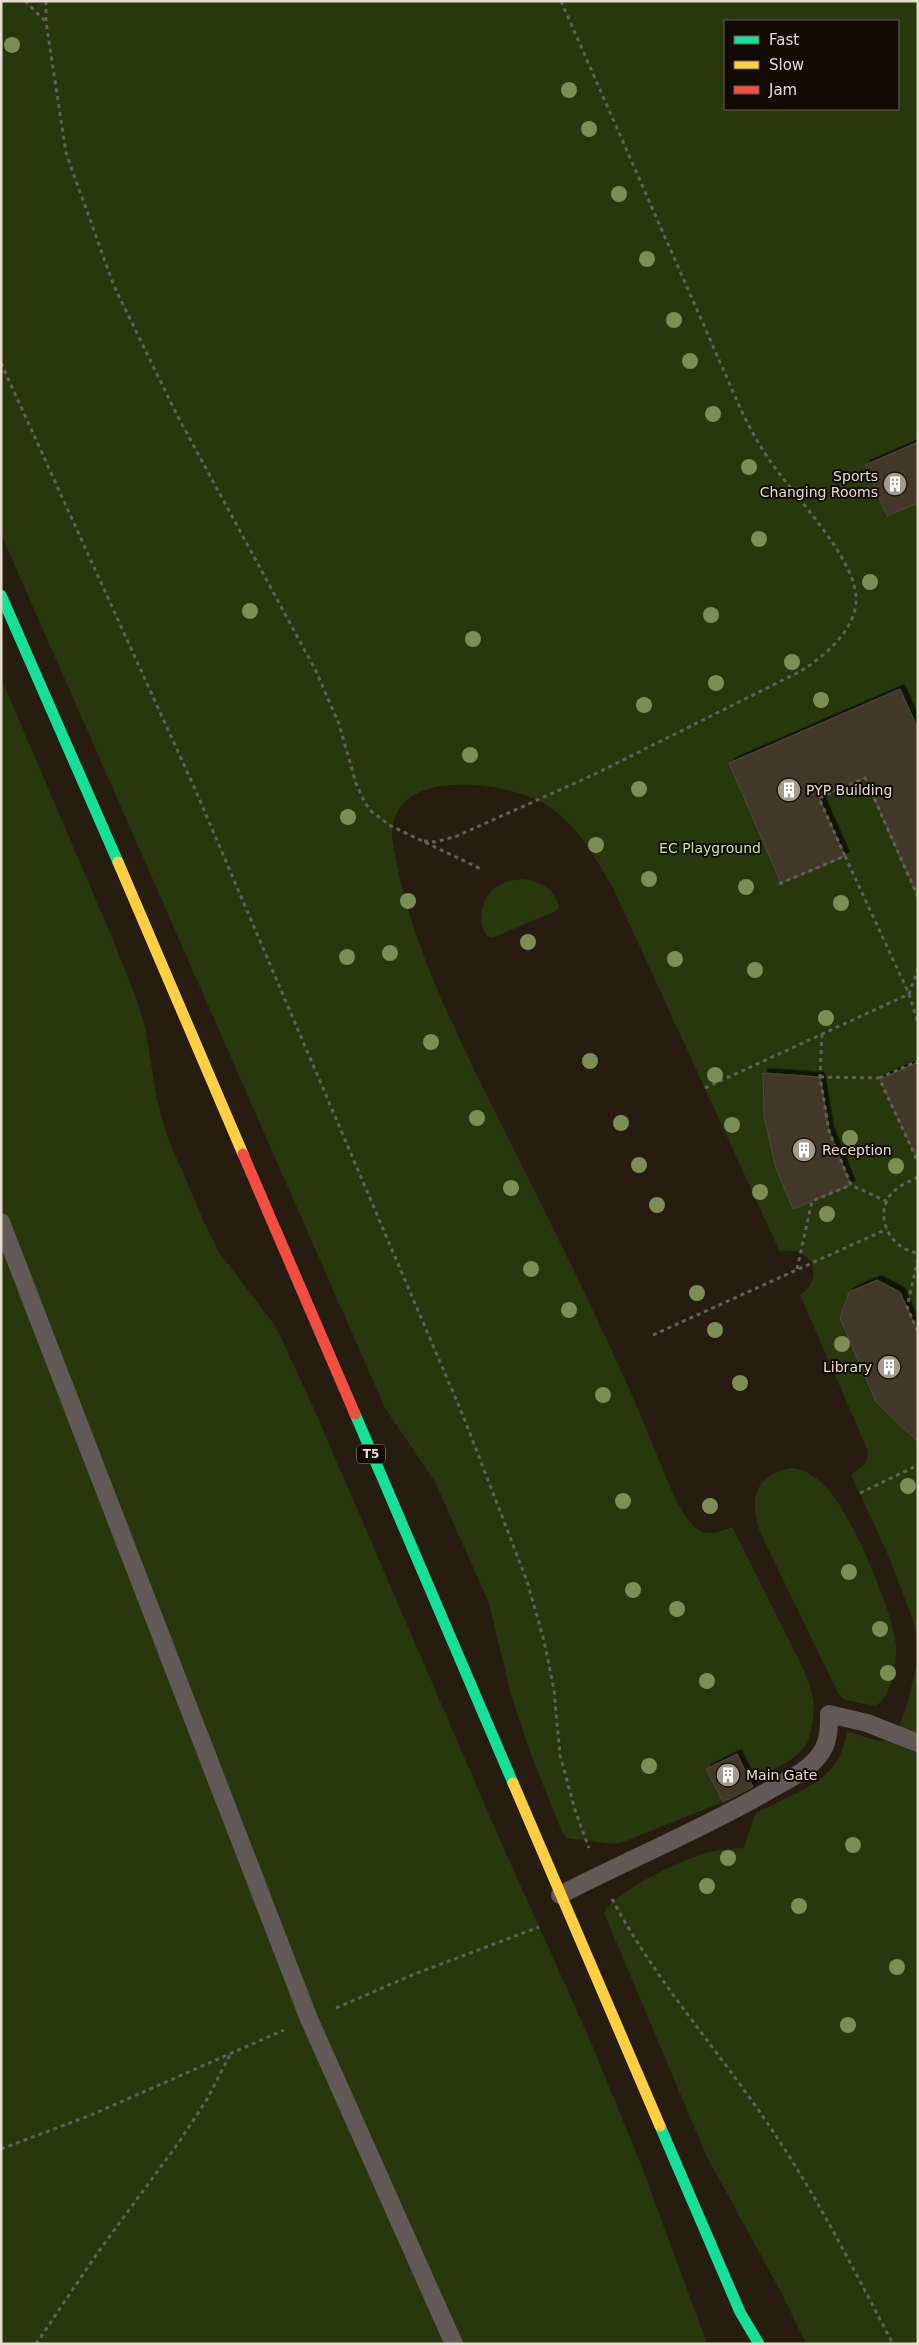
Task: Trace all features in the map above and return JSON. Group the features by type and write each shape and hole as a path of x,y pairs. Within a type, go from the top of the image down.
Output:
{"highway":[{"name":"T5","path":"1,595 97,813 740,2312 759,2344"},
{"name":"T5","path":"740,2312 749,2344"}],"lane":[{"path":"1,1222 309,2019 454,2344"},
{"path":"560,1895 712,1823 799,1773 818,1757 827,1741 829,1714 867,1723 918,1742"}],"path":[{"path":"25,1 46,22"},
{"path":"46,1 46,22 66,153 114,286 178,415 316,670 339,724 356,783 365,803 372,812 384,821 481,868"},
{"path":"424,841 435,842 457,836 593,775 801,671 821,658 833,645 846,627 856,601 852,579 843,558 768,458 742,412 561,1"},
{"path":"1,363 194,789 464,1418 527,1581 544,1641 554,1690 560,1755 574,1810 599,1875 629,1930 662,1981 722,2060 776,2136 825,2217 893,2344"},
{"path":"918,897 865,778 819,798 909,994 918,1024"},
{"path":"779,884 845,856"},
{"path":"705,1088 909,994 918,969"},
{"path":"822,1034 820,1076 829,1131 851,1185 886,1201"},
{"path":"820,1076 879,1078 918,1061"},
{"path":"879,1078 918,1162"},
{"path":"918,1177 897,1188 886,1201 884,1217 887,1229 899,1246 918,1253"},
{"path":"797,1270 812,1201 851,1185"},
{"path":"653,1335 887,1229"},
{"path":"918,1259 907,1307 918,1332"},
{"path":"860,1493 918,1465"},
{"path":"1,2149 91,2115 412,1975 540,1927"},
{"path":"36,2344 96,2255 206,2101 231,2054"}],"green space":[{"name":"EC Playground","path":"1,1 918,1 918,2344 806,2344 782,2294 706,2155 604,1913 622,1895 670,1867 713,1851 743,1848 756,1813 811,1785 830,1770 839,1758 847,1731 878,1741 888,1740 902,1720 908,1701 917,1663 917,1637 912,1617 886,1550 851,1475 866,1463 868,1451 800,1295 812,1281 814,1273 812,1263 798,1252 789,1250 780,1252 612,886 592,853 568,822 548,806 530,797 507,790 455,785 431,788 410,797 397,813 392,836 398,871 407,905 430,973 444,1006 602,1329 677,1502 685,1516 700,1531 715,1533 732,1527 800,1663 808,1681 814,1703 809,1739 802,1750 789,1761 751,1781 737,1754 707,1769 723,1802 623,1842 614,1844 566,1838 530,1752 511,1695 489,1603 435,1482 385,1408 1,534"},
{"path":"1,678 114,942 138,1003 146,1032 157,1100 167,1136 219,1252 276,1327 314,1409 497,1833 590,2040 642,2167 707,2344 1,2344"},
{"path":"522,879 546,887 551,891 559,908 556,911 492,938 487,936 481,919 483,906 489,894 503,883"},
{"path":"791,1468 802,1470 815,1478 827,1488 837,1501 859,1540 879,1587 893,1630 896,1661 890,1687 886,1695 876,1706 845,1700 838,1693 760,1532 755,1509 755,1499 758,1490 769,1476"}],"building":[{"name":"Sports Changing Rooms","path":"918,442 918,503 887,516 865,465"},
{"name":"PYP Building","path":"900,689 918,729 918,897 865,778 819,798 845,856 781,883 729,763"},
{"path":"918,1062 918,1161 880,1079"},
{"name":"Reception","path":"763,1073 820,1077 829,1131 851,1185 793,1209 776,1168 764,1117"},
{"name":"Library","path":"877,1280 900,1292 918,1332 918,1442 876,1402 840,1318 849,1292"},
{"name":"Main Gate","path":"737,1754 753,1787 723,1802 706,1769"}],"traffic: fast":[{"path":"1,595 118,862"},
{"path":"355,1414 513,1783"},
{"path":"660,2126 740,2312 759,2344"}],"traffic: slow":[{"path":"118,862 243,1154"},
{"path":"513,1783 660,2126"}],"traffic: jam":[{"path":"243,1154 355,1414"}],"place":[{"name":"Sports Changing Rooms","path":"895,484"},
{"name":"PYP Building","path":"789,790"},
{"name":"Reception","path":"804,1150"},
{"name":"Library","path":"889,1367"},
{"name":"Main Gate","path":"728,1775"}]}
